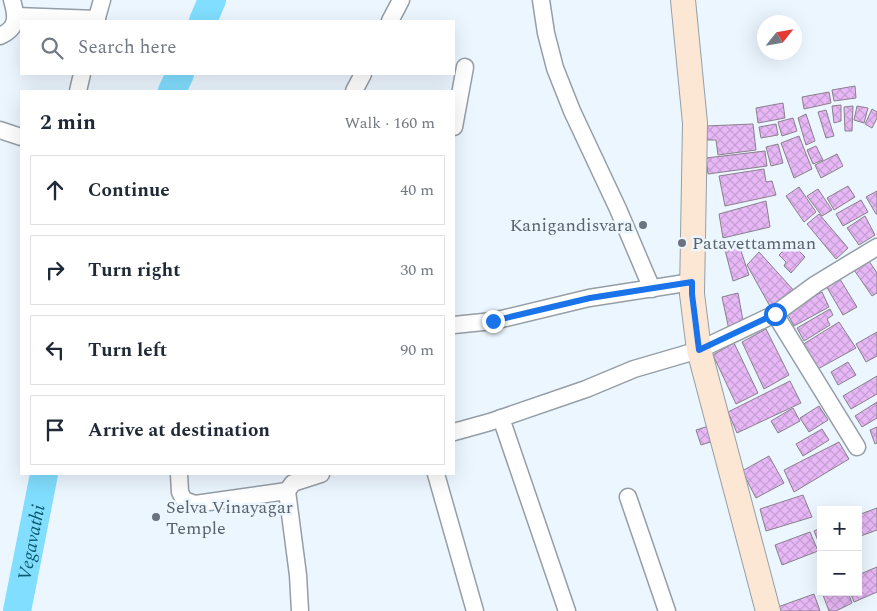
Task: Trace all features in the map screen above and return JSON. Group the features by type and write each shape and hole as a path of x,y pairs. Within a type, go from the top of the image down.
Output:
{"main road":[{"path":"683,0 695,123 692,294 699,350 768,611"}],"street":[{"path":"0,36 13,26 16,16 12,0"},
{"path":"16,16 96,20 102,0"},
{"path":"391,20 401,0"},
{"path":"541,0 546,33 555,68 572,111 618,209 652,289"},
{"path":"455,122 465,67"},
{"path":"78,90 82,75"},
{"path":"355,90 362,75"},
{"path":"0,130 20,137"},
{"path":"455,432 586,389 634,369 699,350 775,314 816,284 877,247"},
{"path":"455,325 493,321 590,298 692,282"},
{"path":"775,314 857,447"},
{"path":"500,418 567,611"},
{"path":"179,475 180,492 184,500 195,504 287,491"},
{"path":"300,611 298,575 287,491 293,483 318,475"},
{"path":"436,475 476,611"},
{"path":"628,497 667,611"}],"building":[{"path":"855,86 856,98 834,101 832,90"},
{"path":"829,92 831,103 804,109 802,97"},
{"path":"783,103 785,118 758,123 756,108"},
{"path":"841,105 841,121 834,123 832,106"},
{"path":"853,106 852,131 845,131 844,107"},
{"path":"857,106 868,108 864,123 854,120"},
{"path":"872,109 877,112 877,118 872,128 865,124"},
{"path":"826,110 834,136 826,138 818,112"},
{"path":"806,114 815,141 806,145 798,118"},
{"path":"793,118 797,131 782,136 778,122"},
{"path":"753,124 756,150 718,155 716,140 707,140 706,126"},
{"path":"776,124 778,135 761,138 759,127"},
{"path":"799,136 812,169 794,178 781,143"},
{"path":"778,144 783,163 771,166 766,147"},
{"path":"816,146 823,160 813,164 807,150"},
{"path":"765,151 767,166 708,174 706,158"},
{"path":"837,154 843,166 821,178 815,165"},
{"path":"764,169 766,182 772,181 776,195 725,206 719,176"},
{"path":"848,186 855,197 834,210 827,198"},
{"path":"799,187 816,212 804,222 786,196"},
{"path":"818,189 832,210 822,216 807,196"},
{"path":"877,191 877,214 876,214 866,197"},
{"path":"861,200 868,212 843,226 836,214"},
{"path":"766,201 770,227 723,238 719,214"},
{"path":"819,214 848,248 836,259 807,224"},
{"path":"865,216 875,235 859,245 847,228"},
{"path":"738,242 749,275 733,281 724,246"},
{"path":"791,243 805,257 791,273 784,266 786,262 779,255"},
{"path":"759,252 797,294 772,310 747,265"},
{"path":"867,258 877,273 877,293 872,296 852,267"},
{"path":"838,276 857,307 843,315 825,284"},
{"path":"822,292 829,307 794,326 786,311"},
{"path":"738,293 744,326 729,330 722,297"},
{"path":"830,309 833,315 827,319 830,325 804,341 797,328"},
{"path":"839,322 856,348 816,370 802,345"},
{"path":"766,329 789,375 764,389 742,342"},
{"path":"877,332 877,356 866,362 856,344"},
{"path":"734,343 758,393 736,404 713,355"},
{"path":"848,362 856,375 838,385 831,372"},
{"path":"877,376 877,394 851,409 843,396"},
{"path":"790,381 801,403 737,433 728,412"},
{"path":"877,402 877,418 862,427 855,416"},
{"path":"819,406 828,420 809,432 800,418"},
{"path":"793,408 800,421 778,433 771,421"},
{"path":"712,425 717,440 701,445 696,430"},
{"path":"877,427 877,443 875,444 870,430"},
{"path":"822,429 829,440 803,456 796,444"},
{"path":"839,442 849,459 794,492 784,470"},
{"path":"769,456 784,483 756,498 742,471"},
{"path":"803,495 812,517 766,531 760,509"},
{"path":"877,508 877,530 862,536 862,514"},
{"path":"810,532 817,551 782,565 775,545"},
{"path":"877,567 877,592 854,602 852,596 862,596 862,573"},
{"path":"814,594 820,611 775,611 775,608"},
{"path":"823,596 849,596 852,603 836,611 829,611"}],"waterway":[{"name":"Vegavathi","path":"203,20 212,0"},
{"name":"Vegavathi","path":"172,90 180,75"},
{"name":"Vegavathi","path":"17,611 44,475"}],"place":[{"name":"Kanigandisvara","path":"643,225"},
{"name":"Patavettamman","path":"682,243"},
{"name":"Selva Vinayagar Temple","path":"156,517"}],"route":[{"path":"493,321 590,298 692,282 699,350 775,314"}]}
